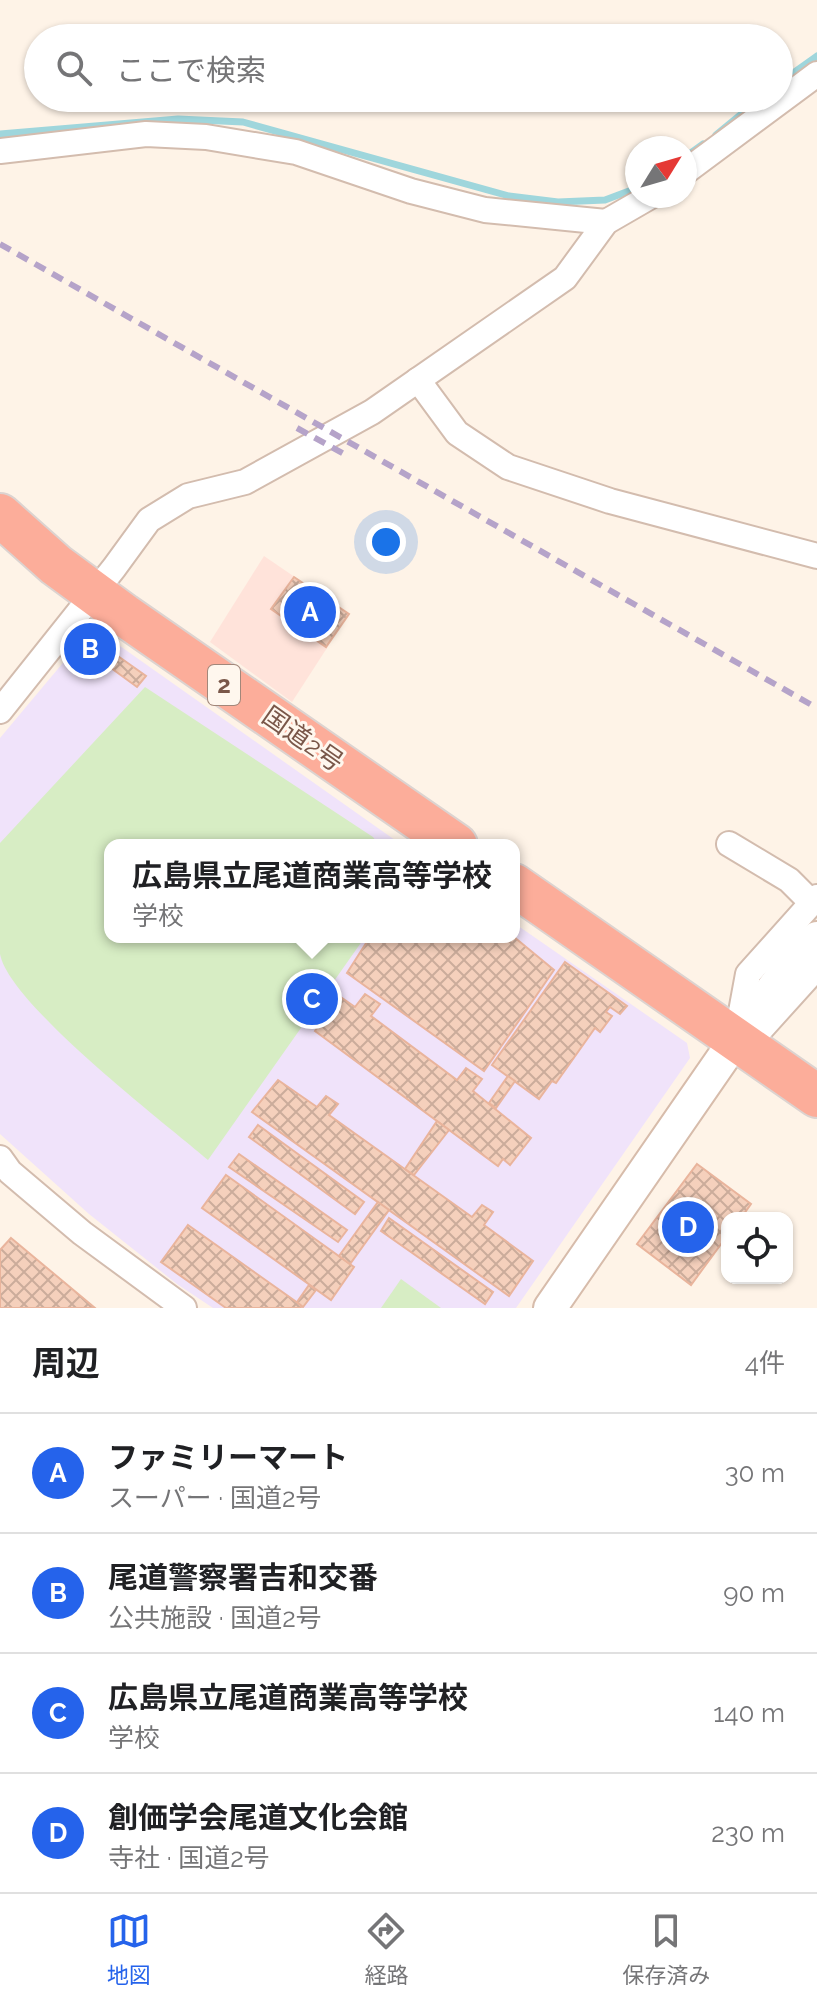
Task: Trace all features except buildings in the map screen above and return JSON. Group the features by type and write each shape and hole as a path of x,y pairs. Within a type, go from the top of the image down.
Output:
{"highway":[{"name":"国道2号","path":"0,515 94,594 447,839"},
{"path":"520,889 817,1096"}],"street":[{"path":"793,92 817,74"},
{"path":"697,163 766,112"},
{"path":"0,151 146,134 206,137 296,152 411,191 485,210 606,222"},
{"path":"0,711 149,520 188,496 245,482 322,442 418,380 565,278 606,222 630,208"},
{"path":"418,380 457,433 508,467 610,501 817,556"},
{"path":"729,844 789,880 814,900 748,974 736,1039"},
{"path":"550,1308 736,1039 799,953 817,938"},
{"path":"736,1039 753,1038 817,967"},
{"path":"0,1158 10,1172 82,1233 184,1308"}],"shaded area":[{"path":"264,556 349,614 292,702 210,642"},
{"path":"120,646 393,839 104,839 104,943 520,943 520,927 687,1043 690,1058 516,1308 213,1308 177,1284 89,1214 0,1134 0,738 67,658 95,680"}],"green space":[{"path":"145,687 374,839 104,839 104,943 361,943 208,1160 91,1062 30,1002 10,976 0,954 0,843"},
{"path":"401,1279 441,1308 381,1308"}],"waterway":[{"path":"793,73 817,56"},
{"path":"716,135 744,112"},
{"path":"0,134 178,119 243,122 509,196 558,202 605,200 625,192"},
{"path":"697,148 703,144"}],"railway":[{"path":"0,244 817,708"},
{"path":"297,428 346,455"}],"place":[{"name":"ファミリーマート","path":"310,612"},
{"name":"尾道警察署吉和交番","path":"90,649"},
{"name":"広島県立尾道商業高等学校","path":"312,999"},
{"name":"創価学会尾道文化会館","path":"688,1227"}]}
